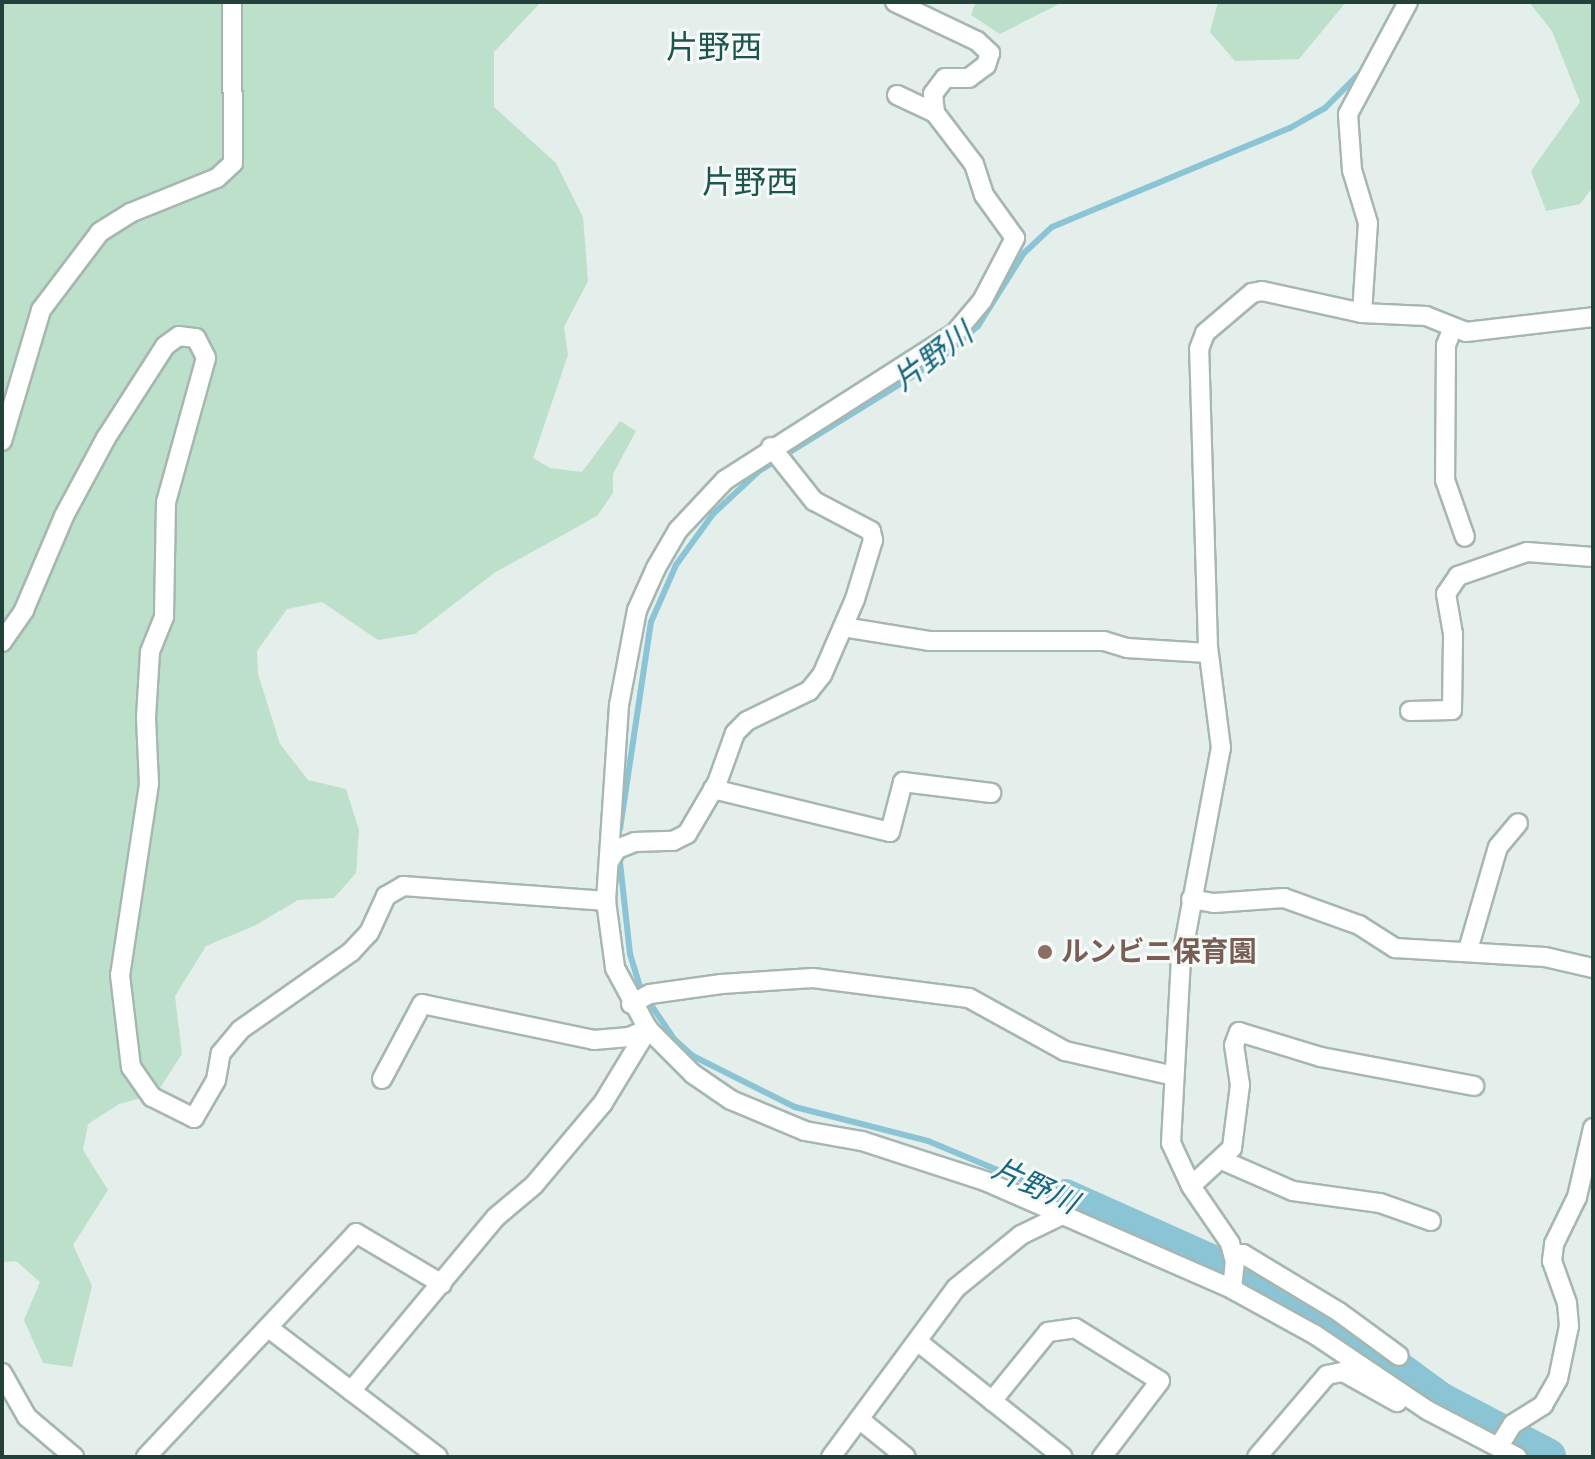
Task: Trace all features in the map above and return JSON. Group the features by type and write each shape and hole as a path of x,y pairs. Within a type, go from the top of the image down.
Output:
{"street":[{"path":"2,441 41,310 100,232 130,213 217,178 233,163 232,2"},
{"path":"895,2 977,41 990,53 986,65 969,78 945,78 933,94 935,113"},
{"path":"1362,313 1368,223 1352,170 1348,114 1408,2"},
{"path":"897,95 935,113 974,164 984,195 1015,238 982,301 955,333 775,453 725,480 678,530 637,610 619,705 606,901 608,941 639,1000 648,1029 693,1074 763,1116 985,1181 1062,1215 1234,1272 1314,1334 1411,1400 1505,1436 1517,1457"},
{"path":"1234,1272 1171,1143 1175,1013 1191,899 1220,758 1208,653 1196,381 1205,333 1252,293 1262,291 1362,313 1426,316 1452,330 1593,317"},
{"path":"1452,330 1446,345 1445,480 1465,537"},
{"path":"2,642 24,610 71,503 158,356 179,336 196,338 206,358 166,502 164,617 150,652 149,784 120,975 131,1067 152,1097 194,1118 216,1080 221,1053 240,1030 351,952 369,933 386,896 403,886 606,901"},
{"path":"610,860 617,849 635,842 673,841 687,834 713,789 735,733 747,721 809,691 822,675 843,627 873,540 871,531 814,501 775,453"},
{"path":"1410,711 1452,710 1453,634 1446,594 1458,576 1527,552 1593,557"},
{"path":"843,627 929,641 1104,641 1127,648 1208,653"},
{"path":"713,789 890,832 903,782 991,793"},
{"path":"1468,950 1498,847 1518,823"},
{"path":"1191,899 1214,903 1284,898 1359,925 1395,948 1545,957 1593,968"},
{"path":"639,1000 813,978 969,998 1065,1051 1174,1076"},
{"path":"382,1079 422,1004 594,1040 629,1037 648,1029"},
{"path":"351,1391 496,1217 534,1185 603,1103 648,1029"},
{"path":"1191,1186 1224,1161 1232,1148 1240,1100 1234,1045 1239,1032 1382,1071 1474,1086"},
{"path":"1505,1436 1543,1405 1558,1379 1569,1326 1567,1303 1552,1261 1554,1244 1577,1197 1593,1128"},
{"path":"1224,1161 1293,1191 1380,1203 1431,1221"},
{"path":"831,1457 956,1288 988,1258 1062,1215"},
{"path":"146,1457 270,1329 356,1233 442,1284"},
{"path":"1234,1272 1243,1254 1339,1312 1399,1356"},
{"path":"992,1401 1048,1332 1075,1328 1160,1381 1102,1457"},
{"path":"270,1329 438,1457"},
{"path":"917,1341 1063,1457"},
{"path":"1257,1457 1327,1375 1343,1372 1397,1402 1411,1400"},
{"path":"2,1373 27,1417 74,1457"},
{"path":"859,1419 906,1457"}],"green space":[{"path":"2,2 541,2 494,52 494,107 556,163 583,217 588,281 564,327 568,355 533,458 550,468 582,472 620,421 636,431 613,474 613,493 597,516 494,573 415,634 378,640 322,602 287,609 257,651 258,674 280,744 308,780 346,789 359,830 356,873 334,898 298,900 254,926 206,946 175,996 182,1054 156,1094 119,1104 88,1124 83,1150 108,1190 73,1245 92,1286 72,1367 43,1363 24,1320 40,1282 16,1261 2,1262"},
{"path":"976,2 1063,2 1000,34 971,15"},
{"path":"1218,2 1346,2 1299,59 1235,61 1210,32"},
{"path":"1529,2 1593,2 1593,187 1580,204 1546,211 1531,171 1580,102 1552,31"}],"waterway":[{"name":"片野川","path":"620,829 651,622 676,565 713,514 759,471 939,360 978,326 1024,253 1052,227 1290,128 1325,108 1361,72"},
{"name":"片野川","path":"620,862 630,954 641,990 674,1039 693,1056 795,1107 928,1141 1065,1198"},
{"name":"片野川","path":"1065,1198 1253,1282 1342,1329 1440,1401 1547,1457"}],"place":[{"name":"ルンビニ保育園","path":"1045,952"}],"district":[{"name":"片野西","path":"714,47"},
{"name":"片野西","path":"750,182"}]}
